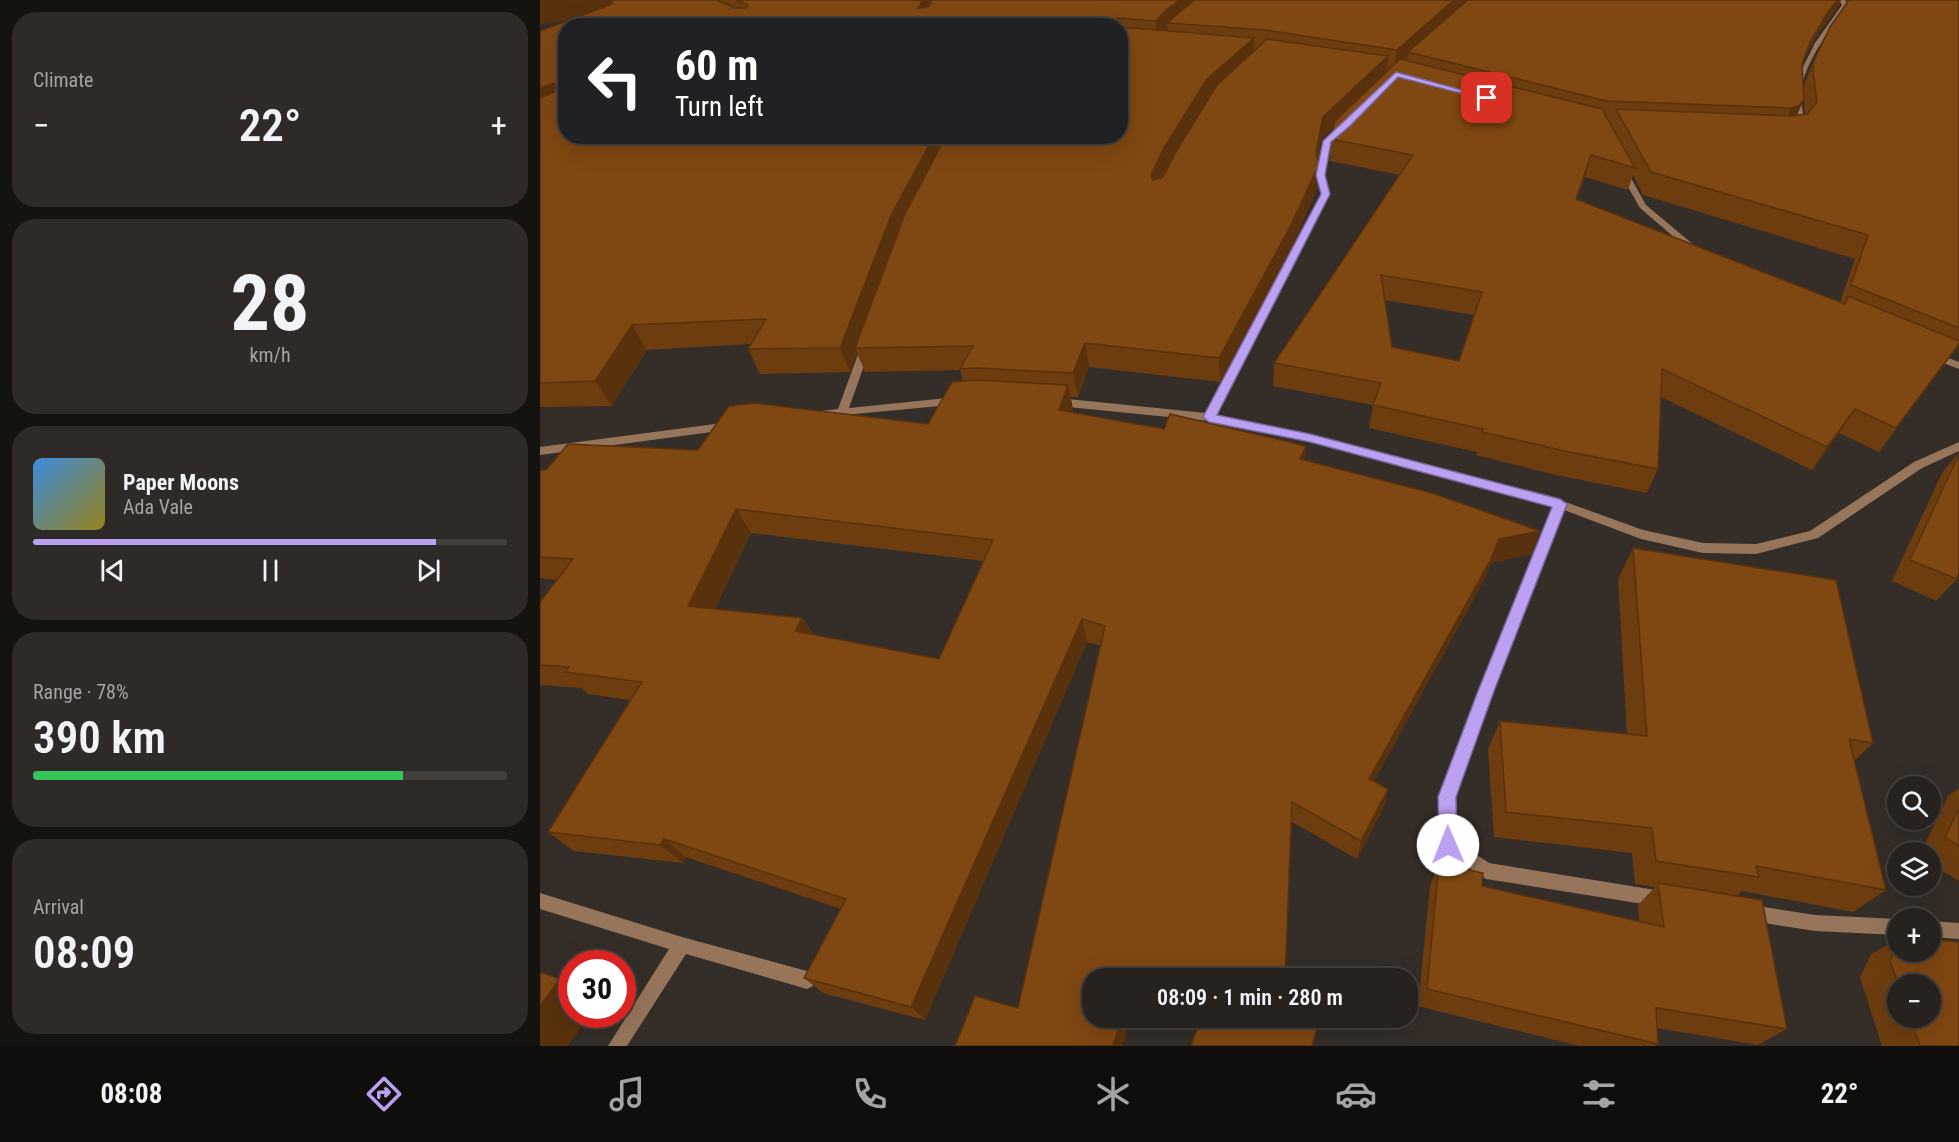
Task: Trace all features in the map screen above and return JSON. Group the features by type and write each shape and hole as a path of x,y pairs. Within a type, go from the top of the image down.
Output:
{"street":[{"path":"1788,134 1794,133 1799,127 1801,118 1796,102 1802,76 1829,24 1845,5 1842,0"},
{"path":"1209,417 1326,194 1321,175 1327,141 1347,124"},
{"path":"1619,163 1643,206 1685,244 1704,256"},
{"path":"843,411 870,335"},
{"path":"1918,349 1959,366"},
{"path":"808,416 972,399"},
{"path":"1041,402 1099,405 1209,417 1310,438 1560,504 1641,534 1703,548 1756,549 1814,535 1918,465 1959,446"},
{"path":"540,451 738,425"},
{"path":"1560,504 1447,797 1448,845 1486,871 1674,901"},
{"path":"540,901 682,945 807,980"},
{"path":"1733,910 1815,923 1887,926"},
{"path":"1941,929 1959,930"},
{"path":"617,1046 682,945"}],"building":[{"path":"612,0 717,0 735,8 746,8 748,5 736,0 923,0 918,8 928,7 932,0 1180,0 1156,21 1128,18 575,18 612,4"},
{"path":"1194,0 1454,0 1397,50 1265,30 1167,23"},
{"path":"1468,0 1837,0 1810,42 1802,64 1804,99 1799,106 1791,108 1607,101 1408,52"},
{"path":"1849,0 1959,0 1959,328 1851,285 1868,235 1651,172 1616,109 1791,116 1807,114 1817,102 1814,61 1830,27"},
{"path":"558,24 558,144 930,144 892,213 840,348 748,349 766,319 632,325 595,381 540,383 540,98 554,92 556,85 553,83 540,88 540,31"},
{"path":"1128,28 1254,38 1207,79 1164,148 1151,175 1153,180 1163,177 1217,85 1267,39 1388,56 1323,117 1316,152 1319,164 1291,225 1219,358 1085,343 1073,373 960,369 973,346 855,348 905,214 942,144 1128,144"},
{"path":"1400,59 1602,109 1635,168 1591,155 1576,199 1845,304 1848,296 1959,341 1959,344 1896,428 1855,409 1827,447 1662,369 1658,469 1565,451 1482,432 1483,429 1373,405 1381,383 1274,363 1413,155 1331,139 1335,121","holes":["1381,275 1482,292 1459,361 1392,347"]},
{"path":"977,380 1068,385 1059,410 1164,429 1170,414 1306,446 1300,459 1432,493 1540,531 1499,539 1491,559 1369,779 1388,789 1361,841 1292,802 1285,968 1082,968 1082,1028 1119,1028 1113,1046 955,1046 975,996 1018,1008 1105,626 1082,619 911,1007 804,978 846,899 664,839 660,845 548,832 642,682 565,672 569,667 540,665 540,602 573,559 540,557 540,470 546,470 568,444 698,450 729,406 754,403 928,424 952,382","holes":["736,509 993,540 939,659 795,631 802,618 688,606"]},
{"path":"1959,454 1959,572 1957,579 1910,560"},
{"path":"1633,548 1836,580 1873,743 1849,739 1886,890 1756,866 1759,877 1656,861 1652,828 1506,812 1500,721 1647,736"},
{"path":"1959,808 1959,846 1945,837"},
{"path":"1439,863 1483,873 1482,886 1664,927 1658,883 1762,900 1787,1029 1656,1008 1658,1044 1427,989"},
{"path":"1941,940 1959,942 1959,1046 1920,1046 1914,1028 1941,1028 1941,974 1895,974 1891,962 1941,962"},
{"path":"540,972 558,978 558,982 540,1006"},
{"path":"1197,1028 1317,1028 1312,1046 1191,1046"}],"route":[{"path":"1448,845 1447,797 1560,504 1310,438 1209,417 1326,194 1321,175 1327,141 1396,75 1487,98"}]}
